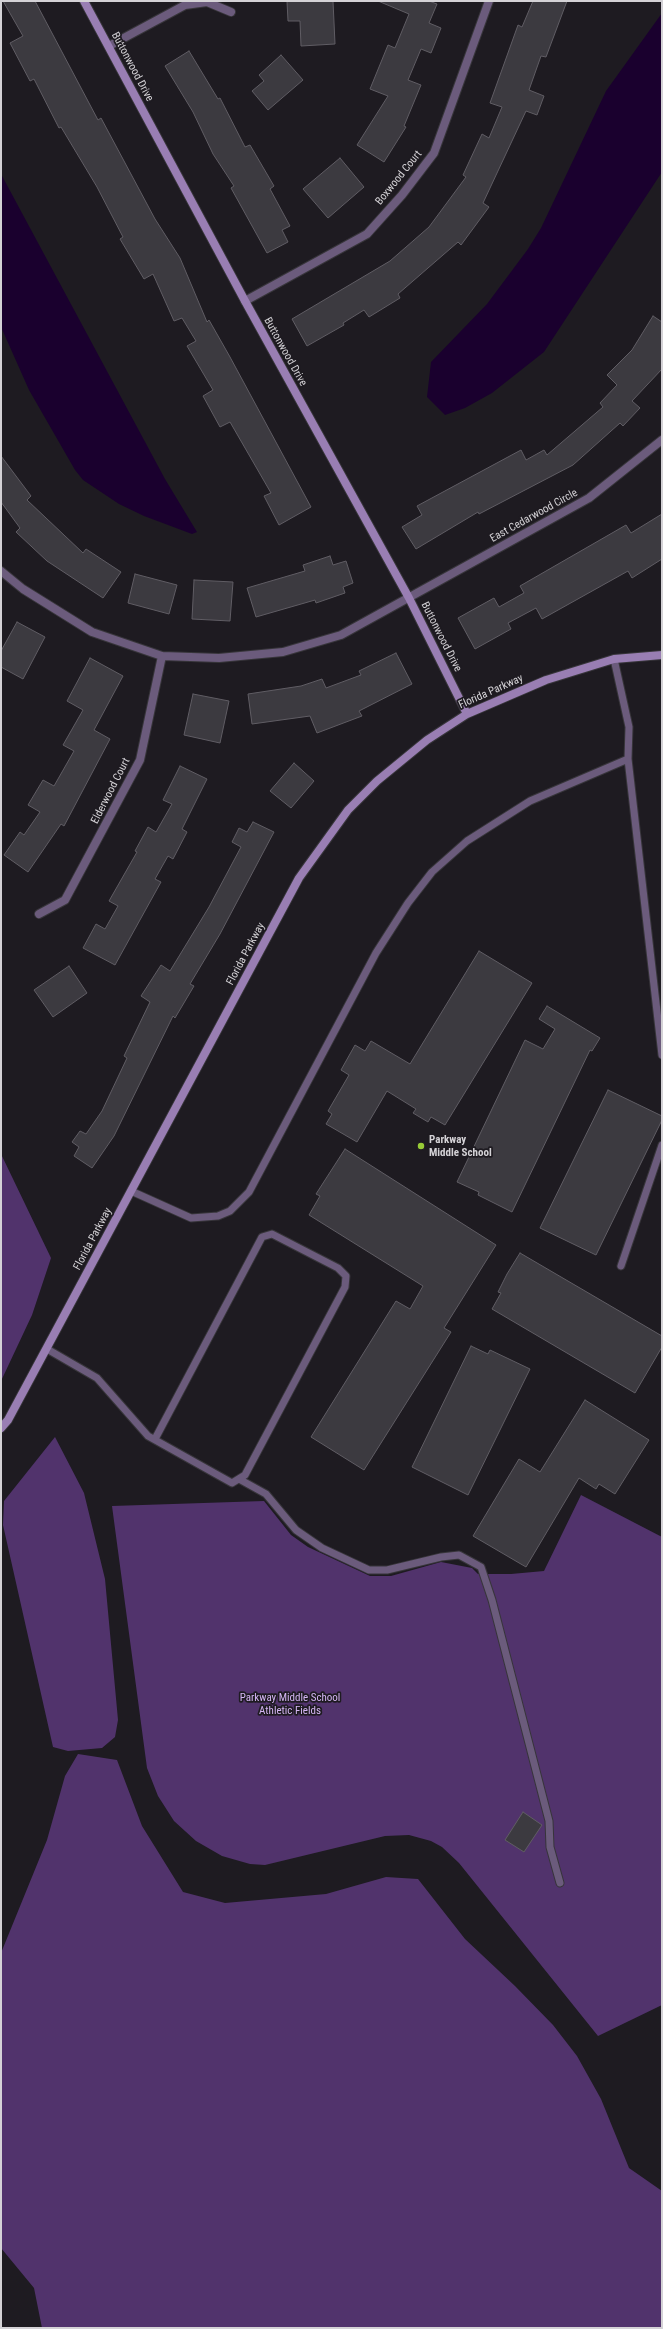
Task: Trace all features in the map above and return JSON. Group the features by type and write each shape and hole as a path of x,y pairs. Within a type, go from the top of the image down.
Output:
{"street":[{"name":"Buttonwood Drive","path":"84,1 245,302 409,598 467,714"},
{"name":"Boxwood Court","path":"245,302 366,234 402,195 434,153 489,1"},
{"path":"109,46 185,5 207,2 231,12"},
{"name":"East Cedarwood Circle","path":"1,571 23,589 92,632 162,656 219,658 283,652 341,635 589,498 662,440"},
{"name":"Florida Parkway","path":"1,1428 8,1420 47,1349 299,878 326,838 348,810 383,776 426,740 467,714 546,680 614,659 662,655"},
{"name":"Elderwood Court","path":"39,914 65,900 140,760 162,656"}],"lane":[{"path":"614,659 629,727 628,760 662,1055"},
{"path":"131,1191 191,1218 212,1217 230,1211 248,1192 376,953 408,903 432,872 467,841 530,801 628,760"},
{"path":"621,1266 662,1145"},
{"path":"47,1349 97,1378 148,1436 232,1483 245,1475 345,1287 346,1276 338,1268 272,1234 262,1237 154,1439"},
{"path":"240,1478 266,1494 296,1530 322,1548 370,1570 388,1570 458,1555 481,1567 492,1600 549,1821 550,1846 560,1883"}],"green space":[{"path":"1,1154 51,1258 32,1315 1,1381"},
{"path":"55,1437 84,1493 105,1579 118,1720 115,1737 102,1748 68,1751 53,1747 3,1525 4,1501"},
{"name":"Parkway Middle School Athletic Fields","path":"581,1495 662,1537 662,2005 598,2036 459,1863 442,1847 431,1841 409,1835 385,1836 265,1865 250,1864 222,1856 196,1841 174,1821 158,1796 147,1768 112,1506 264,1501 291,1535 308,1547 370,1576 391,1576 441,1562 472,1568 478,1574 511,1574 544,1571"},
{"path":"78,1754 117,1760 142,1826 183,1892 225,1903 326,1894 386,1877 418,1879 465,1939 515,1986 553,2025 577,2056 601,2099 629,2168 662,2191 662,2328 42,2328 34,2288 1,2248 1,1953 47,1840 65,1776"}],"shaded area":[{"path":"662,13 662,172 544,352 492,393 465,408 445,415 427,397 431,362 487,304 528,249 541,228 606,91"},
{"path":"1,174 165,479 197,532 192,534 144,516 119,504 83,480 75,470 29,390 1,327"}],"building":[{"path":"3,1 35,1 98,120 101,118 155,219 180,258 207,322 209,320 230,357 311,507 279,525 264,496 271,493 230,422 220,427 203,396 213,390 187,346 196,341 182,318 174,321 153,274 144,279 120,239 123,237 97,187 61,127 59,128 34,79 30,81 10,43 23,36"},
{"path":"287,1 333,1 335,44 301,46 300,21 288,21"},
{"path":"378,1 429,1 437,4 429,23 441,28 431,53 421,49 408,80 421,85 404,126 406,127 384,162 357,145 388,96 370,89 388,45 395,48 409,14"},
{"path":"533,1 567,1 546,57 541,56 529,90 544,96 537,115 526,111 483,203 489,207 461,245 458,242 398,294 400,298 369,317 364,310 343,323 344,325 307,346 292,319 390,261 429,227 466,177 463,175 482,134 489,138 502,107 490,103 518,25 522,27"},
{"path":"189,51 218,99 220,98 245,147 250,145 274,186 270,189 290,226 282,230 288,242 267,253 231,188 234,186 213,154 193,112 165,66"},
{"path":"281,55 303,80 268,110 252,91 264,81 259,75"},
{"path":"340,158 364,187 328,218 303,189"},
{"path":"653,316 662,322 662,369 632,401 640,408 623,426 620,423 573,465 479,514 478,512 416,549 402,527 422,515 417,506 521,450 526,460 544,450 547,455 603,407 600,403 617,385 607,375 632,350"},
{"path":"1,456 31,496 27,500 83,553 86,549 121,572 103,598 47,561 16,532 20,528 1,502"},
{"path":"662,514 662,559 632,578 628,571 542,619 536,608 508,623 511,629 475,649 458,618 494,598 499,607 524,593 520,586 626,525 631,533"},
{"path":"330,556 333,565 346,561 353,583 343,587 345,593 316,603 315,600 256,617 247,588 305,571 303,565"},
{"path":"135,574 177,585 169,614 128,603"},
{"path":"194,580 233,582 230,621 192,619"},
{"path":"17,622 45,637 23,679 1,667 1,651"},
{"path":"396,653 412,684 359,711 362,716 317,733 310,716 252,724 248,694 301,686 322,679 326,688 361,675 359,671"},
{"path":"90,658 123,676 94,730 110,739 64,826 61,824 28,872 4,855 20,832 24,835 40,812 28,805 43,780 54,786 74,751 63,745 83,710 67,701"},
{"path":"193,694 229,701 220,743 184,735"},
{"path":"294,763 314,781 291,808 270,791"},
{"path":"180,766 207,779 182,829 187,832 173,859 168,856 155,879 161,882 115,965 83,948 96,924 105,929 118,906 109,901 137,852 135,851 148,827 156,832 172,804 163,800"},
{"path":"253,822 274,832 220,934 190,984 194,986 175,1018 173,1016 114,1136 92,1168 74,1156 79,1147 72,1142 80,1131 86,1134 102,1111 127,1058 124,1056 150,1002 141,996 161,965 170,971 209,907 241,847 232,842 239,828 247,832"},
{"path":"479,951 532,983 445,1125 431,1117 428,1122 413,1113 416,1109 387,1091 357,1142 326,1124 332,1114 328,1111 349,1075 341,1070 355,1045 365,1051 371,1041 410,1064"},
{"path":"69,966 87,993 53,1017 34,990"},
{"path":"547,1006 600,1038 592,1051 590,1050 512,1212 478,1195 479,1192 457,1182 525,1040 543,1049 555,1029 539,1019"},
{"path":"608,1090 662,1116 662,1120 596,1255 540,1228"},
{"path":"345,1149 496,1245 444,1328 451,1332 364,1470 311,1437 396,1301 410,1309 423,1286 309,1215 320,1196 316,1194"},
{"path":"520,1253 662,1336 662,1347 635,1393 492,1309 501,1293 498,1292 507,1274"},
{"path":"471,1346 488,1354 490,1350 530,1369 468,1495 412,1467"},
{"path":"585,1400 649,1440 615,1494 599,1484 596,1489 579,1478 526,1567 473,1536 519,1459 540,1472"},
{"path":"523,1812 542,1825 524,1852 505,1840"}],"place":[{"name":"Parkway Middle School","path":"421,1146"}]}
